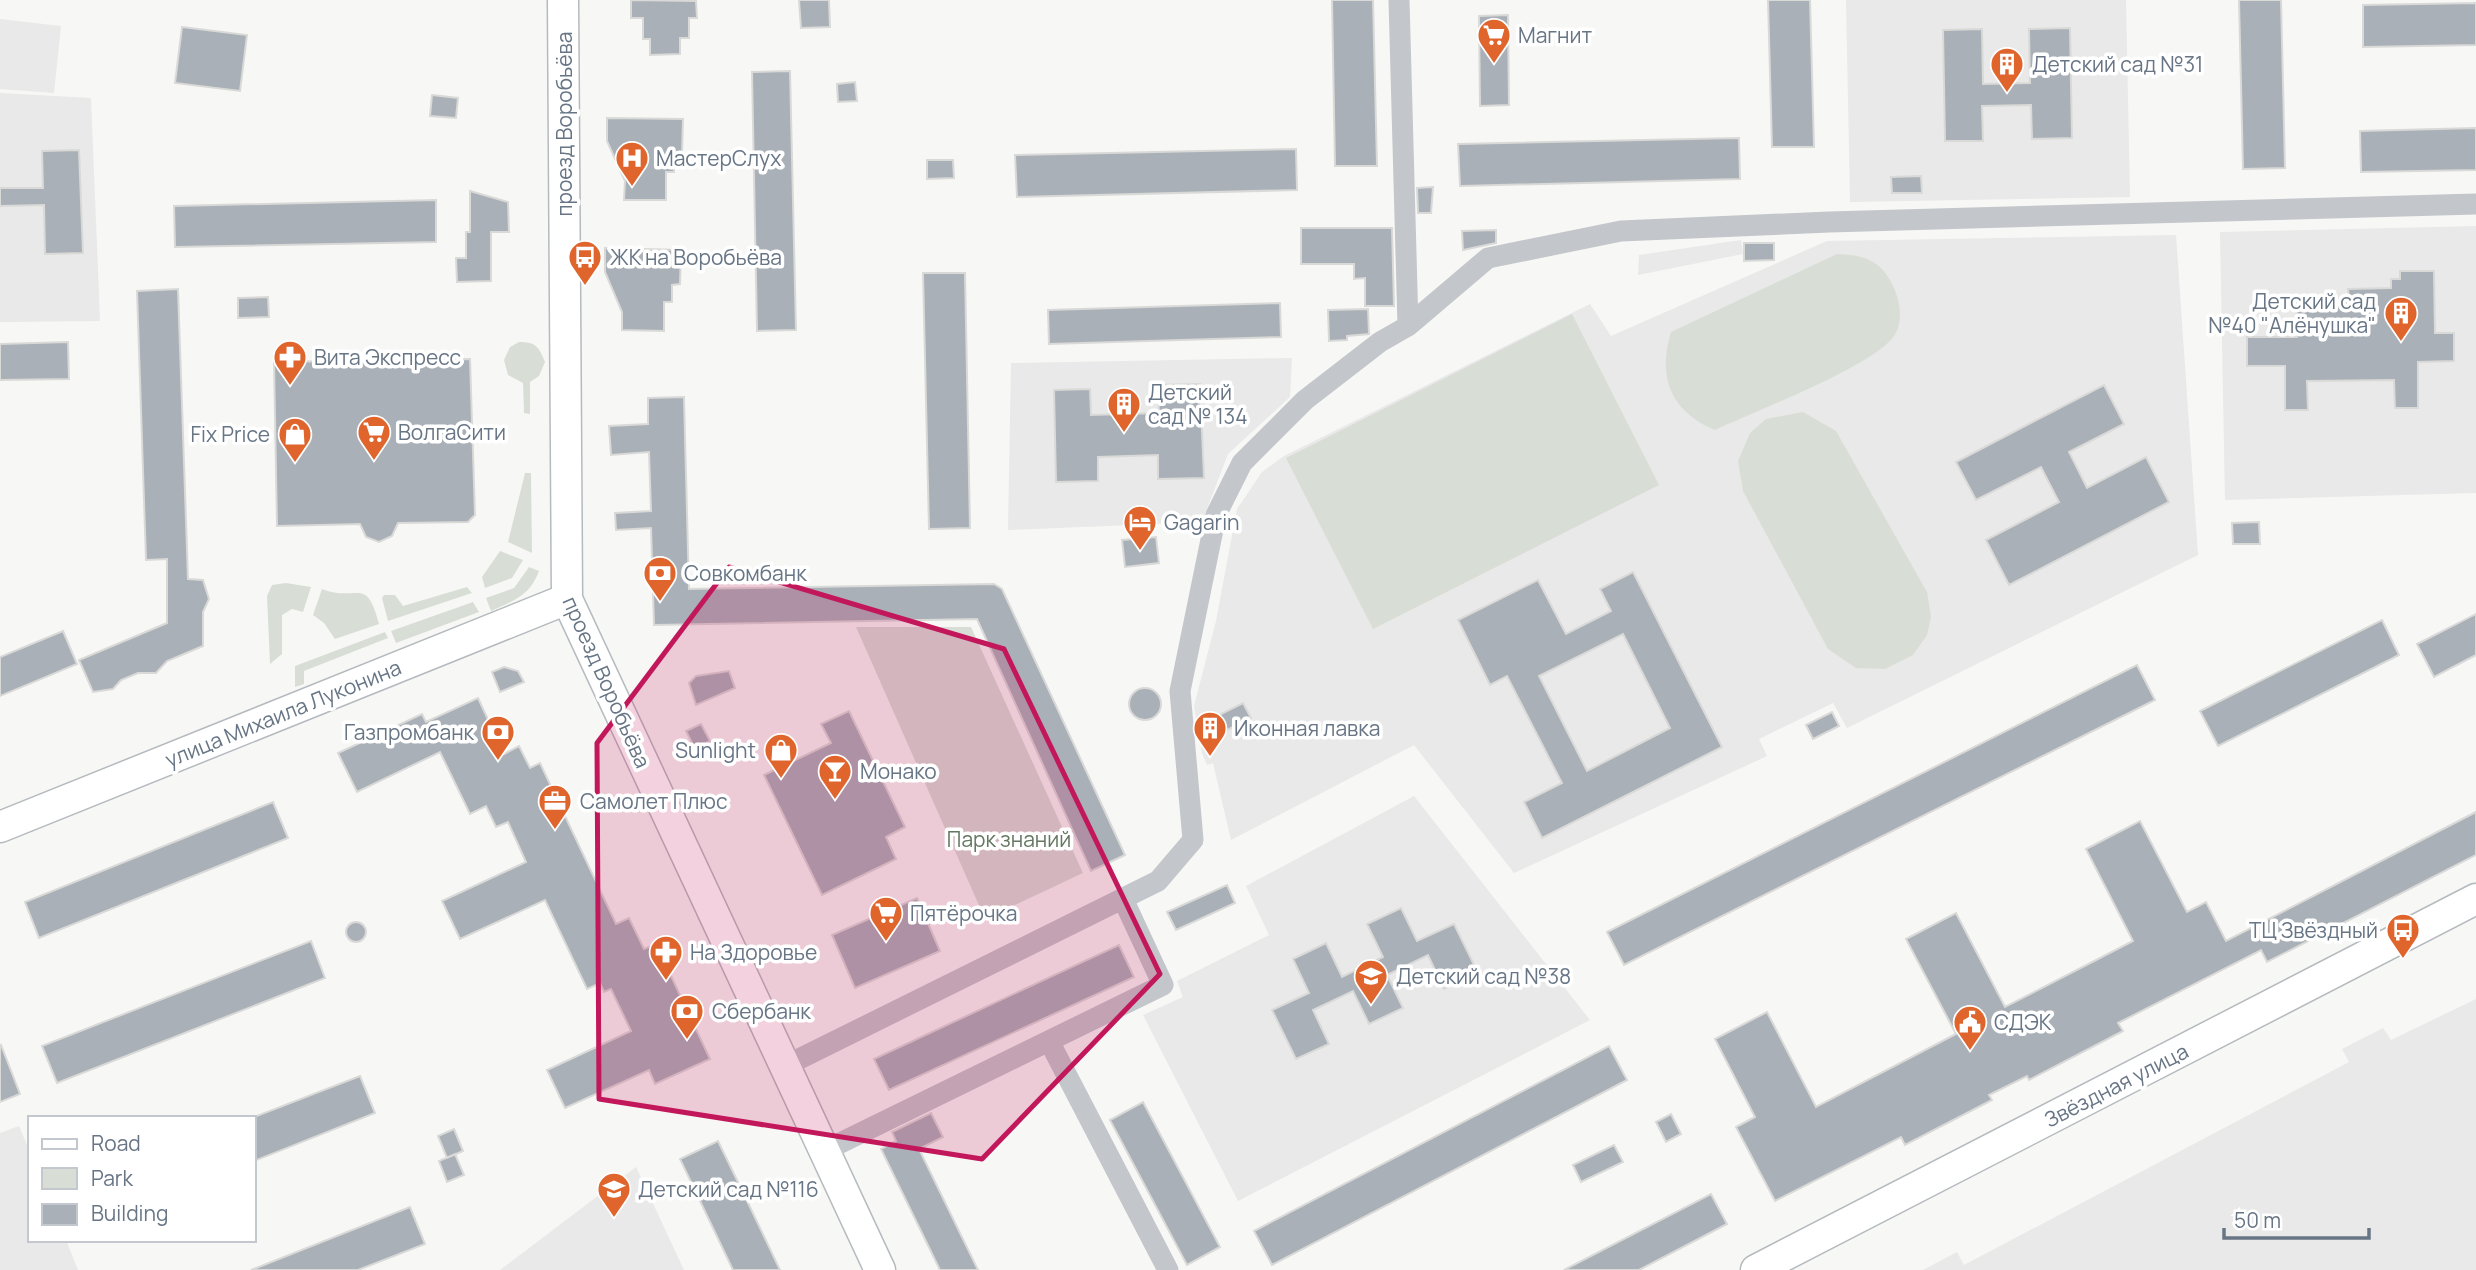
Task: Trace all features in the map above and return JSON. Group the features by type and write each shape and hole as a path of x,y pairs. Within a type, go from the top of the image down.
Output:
{"main road":[{"name":"проезд Воробьёва","path":"563,0 566,599 880,1270"},
{"name":"улица Михаила Луконина","path":"0,827 566,599"},
{"name":"Звёздная улица","path":"1756,1270 2476,899"}],"street":[{"path":"1399,0 1408,326"},
{"path":"783,1067 1158,881 1193,839 1180,691 1216,515 1242,463 1305,400 1380,342 1408,326 1488,258 1621,231 1829,222 2476,204"},
{"path":"824,1152 1163,985 1123,899"},
{"path":"1049,1041 1168,1270"}],"highlighted area":[{"path":"729,567 1004,649 1160,974 982,1159 599,1099 597,743"}],"shaded area":[{"path":"1846,0 2126,0 2130,197 1850,202"},
{"path":"0,19 61,26 54,93 0,89"},
{"path":"0,93 91,98 100,321 0,322"},
{"path":"2476,226 2476,493 2225,500 2220,232"},
{"path":"2176,235 2198,555 1847,728 1833,703 1759,739 1767,756 1514,873 1414,745 1231,840 1213,763 1207,765 1202,753 1194,706 1216,621 1237,509 1262,472 1284,456 1590,304 1611,336 1827,241"},
{"path":"1741,240 1743,254 1638,275 1639,255"},
{"path":"1292,358 1290,397 1228,454 1202,522 1008,530 1011,363"},
{"name":"Детский сад №38","path":"1414,796 1590,1020 1238,1201 1143,1015 1183,997 1177,981 1269,935 1246,886"},
{"path":"2476,999 2476,1270 1923,1270 1957,1252 1964,1265 2349,1062 2342,1049 2383,1028 2391,1040"},
{"path":"19,1126 28,1147 28,1242 67,1242 78,1270 0,1270 0,1133"},
{"name":"Детский сад №116","path":"636,1167 684,1270 500,1270"}],"green space":[{"path":"1837,254 1871,261 1888,277 1899,304 1899,324 1894,336 1882,348 1839,374 1715,430 1700,422 1678,403 1667,378 1667,348 1671,332"},
{"path":"1572,314 1659,485 1373,629 1286,458"},
{"path":"519,342 536,346 545,362 539,376 530,382 530,414 524,413 523,383 508,375 504,360 510,347"},
{"path":"1803,412 1836,431 1927,592 1931,617 1927,635 1913,655 1885,669 1856,668 1828,649 1743,491 1738,461 1750,433 1766,419"},
{"path":"525,473 531,473 532,553 508,542"},
{"path":"500,551 523,560 512,578 485,588 482,577"},
{"path":"529,567 539,571 526,592 491,611 486,598 514,588"},
{"path":"286,583 311,587 303,612 292,609 282,615 282,654 270,664 267,596 272,585"},
{"path":"467,587 472,593 388,621 382,598 384,595 395,595 403,606"},
{"path":"322,589 365,595 370,599 379,624 335,639 324,623 313,615"},
{"path":"473,602 479,612 396,643 391,631"},
{"name":"Парк знаний","path":"856,627 971,627 1083,873 985,919"},
{"path":"385,632 388,638 304,671 304,684 295,687 295,666"}],"building":[{"path":"631,0 696,1 697,18 689,18 689,38 680,38 680,54 650,55 650,39 643,39 643,18 631,18"},
{"path":"799,0 829,0 830,27 801,28"},
{"path":"1332,0 1373,0 1377,166 1335,166"},
{"path":"1768,0 1810,0 1814,147 1772,147"},
{"path":"2239,0 2281,0 2285,168 2243,169"},
{"path":"2476,3 2476,45 2363,47 2363,5"},
{"name":"Магнит","path":"1508,15 1509,105 1480,106 1479,16"},
{"path":"182,27 247,35 240,91 175,83"},
{"name":"Детский сад №31","path":"2070,28 2072,138 2032,139 2031,105 1982,106 1983,141 1945,141 1943,30 1982,29 1983,84 2030,83 2029,29"},
{"path":"790,71 796,330 757,331 752,72"},
{"path":"855,82 857,101 838,102 837,84"},
{"path":"432,95 458,98 456,118 430,116"},
{"path":"607,118 683,119 682,154 674,154 674,172 666,172 666,200 624,200 625,181 607,141"},
{"path":"2476,128 2476,170 2361,172 2360,131"},
{"path":"1739,138 1740,179 1460,186 1458,144"},
{"path":"1296,149 1297,190 1017,197 1015,155"},
{"path":"79,150 83,253 45,254 44,205 0,206 0,188 43,188 42,151"},
{"path":"927,160 953,160 954,178 927,179"},
{"path":"1921,176 1922,193 1892,193 1891,177"},
{"path":"1433,187 1431,213 1418,213 1417,188"},
{"path":"470,191 508,202 509,232 491,232 491,281 457,282 456,258 466,258 466,232 470,232"},
{"path":"436,200 436,242 175,247 174,206"},
{"path":"1301,228 1392,228 1394,306 1365,306 1365,278 1354,279 1354,264 1301,264"},
{"path":"1496,230 1496,243 1463,250 1462,231"},
{"path":"1744,243 1774,243 1774,260 1744,261"},
{"path":"605,248 681,250 680,284 672,285 672,302 664,302 664,331 622,330 622,312 605,272"},
{"name":"Детский сад №40 \"Алёнушка\"","path":"2400,271 2434,271 2435,333 2454,333 2454,361 2418,362 2418,408 2395,408 2394,380 2307,381 2308,410 2285,410 2285,366 2247,366 2247,337 2297,337 2296,299 2349,299 2348,289 2391,288 2391,279 2400,279"},
{"path":"923,273 965,273 970,528 929,529"},
{"path":"178,289 188,579 203,580 209,599 203,612 203,646 167,661 156,673 138,673 121,680 113,689 93,692 79,660 167,623 167,559 146,560 137,291"},
{"path":"268,297 269,317 238,318 238,298"},
{"path":"1280,303 1281,337 1049,344 1048,310"},
{"path":"1368,309 1369,334 1347,336 1347,340 1329,341 1328,310"},
{"path":"68,342 69,379 0,380 0,344"},
{"name":"ВолгаСити","path":"470,359 475,515 468,522 398,523 392,536 379,542 366,537 360,524 277,526 274,362"},
{"name":"Детский сад № 134","path":"1200,384 1204,478 1158,479 1158,455 1098,457 1098,481 1056,482 1054,390 1090,389 1091,415 1159,413 1158,385"},
{"path":"2104,385 2124,424 2069,452 2087,488 2146,457 2169,502 2009,585 1986,540 2059,502 2041,467 1976,500 1956,462"},
{"path":"684,397 689,589 994,584 1002,589 1125,855 1091,871 977,619 654,625 651,528 616,530 615,513 651,511 649,452 611,455 609,426 648,424 648,398"},
{"path":"2259,522 2260,544 2233,544 2232,523"},
{"name":"Gagarin","path":"1156,537 1159,563 1125,567 1122,540"},
{"path":"1633,572 1722,747 1542,838 1524,802 1562,783 1507,676 1490,685 1458,620 1538,580 1566,634 1611,611 1600,589","holes":["1623,634 1670,728 1587,771 1539,676"]},
{"path":"2476,614 2476,655 2434,677 2417,644"},
{"path":"2382,620 2399,655 2218,746 2200,711"},
{"path":"63,631 77,664 0,696 0,657"},
{"path":"2137,665 2155,700 1624,965 1607,932"},
{"path":"504,667 518,671 524,682 500,692 492,672"},
{"path":"729,671 735,688 696,705 689,683 696,676"},
{"path":"1145,688 1156,693 1161,704 1156,715 1145,720 1134,715 1129,704 1134,693"},
{"path":"478,698 504,754 519,746 530,768 540,763 616,924 629,918 644,949 656,944 710,1059 655,1084 649,1070 565,1108 547,1070 631,1031 611,989 604,992 600,983 587,989 545,900 460,939 442,901 526,862 508,822 496,827 486,806 470,814 440,752 357,792 338,753 422,714 426,722"},
{"path":"1243,703 1251,718 1221,733 1213,718"},
{"name":"Монако","path":"849,711 905,827 886,837 896,859 822,895 764,775 831,743 821,724"},
{"path":"1832,712 1839,726 1813,739 1806,725"},
{"path":"701,724 710,741 695,749 686,731"},
{"path":"273,802 288,838 39,938 25,902"},
{"path":"2476,812 2476,855 2267,962 2261,950 2118,1023 2123,1031 2029,1080 2027,1076 1989,1095 1992,1100 1905,1145 1901,1137 1775,1201 1736,1127 1755,1117 1715,1039 1767,1012 1816,1107 1956,1034 1906,939 1956,913 2005,1007 2133,941 2086,849 2140,821 2187,912 2206,902 2226,941"},
{"path":"1227,885 1235,903 1176,930 1167,912"},
{"name":"Пятёрочка","path":"917,898 940,951 855,988 832,935"},
{"path":"1401,908 1417,941 1454,924 1478,973 1444,989 1428,955 1387,975 1403,1008 1369,1024 1353,991 1313,1010 1329,1044 1296,1059 1272,1010 1309,993 1293,959 1326,943 1342,977 1383,957 1367,924"},
{"path":"356,922 363,925 366,932 363,939 356,942 349,939 346,932 349,925"},
{"path":"311,941 325,978 57,1083 42,1046"},
{"path":"1119,945 1134,977 889,1090 874,1059"},
{"path":"0,1046 20,1094 0,1102"},
{"path":"1609,1046 1627,1080 1272,1265 1254,1231"},
{"path":"360,1076 375,1113 256,1160 256,1116"},
{"path":"1143,1102 1220,1247 1187,1265 1110,1120"},
{"path":"931,1113 943,1137 919,1149 978,1270 940,1270 881,1149 896,1141 892,1132"},
{"path":"1671,1114 1681,1134 1666,1142 1656,1122"},
{"path":"454,1129 463,1151 447,1158 438,1136"},
{"path":"718,1141 780,1270 733,1270 680,1159"},
{"path":"1614,1145 1623,1162 1581,1182 1573,1165"},
{"path":"455,1154 464,1175 447,1182 439,1161"},
{"path":"1711,1194 1727,1224 1639,1270 1564,1270"},
{"path":"410,1207 425,1244 358,1270 251,1270"}],"place":[{"name":"Магнит","path":"1494,65"},
{"name":"Детский сад №31","path":"2007,94"},
{"name":"МастерСлух","path":"632,188"},
{"name":"ЖК на Воробьёва","path":"585,287"},
{"name":"Детский сад №40 \"Алёнушка\"","path":"2401,343"},
{"name":"Вита Экспресс","path":"290,387"},
{"name":"Детский сад № 134","path":"1124,434"},
{"name":"ВолгаСити","path":"374,462"},
{"name":"Fix Price","path":"295,464"},
{"name":"Gagarin","path":"1140,552"},
{"name":"Совкомбанк","path":"660,603"},
{"name":"Иконная лавка","path":"1210,758"},
{"name":"Газпромбанк","path":"498,762"},
{"name":"Sunlight","path":"781,780"},
{"name":"Монако","path":"835,801"},
{"name":"Самолет Плюс","path":"555,831"},
{"name":"Пятёрочка","path":"886,943"},
{"name":"ТЦ Звёздный","path":"2403,960"},
{"name":"На Здоровье","path":"666,982"},
{"name":"Детский сад №38","path":"1371,1006"},
{"name":"Сбербанк","path":"687,1041"},
{"name":"СДЭК","path":"1970,1052"},
{"name":"Детский сад №116","path":"614,1219"}]}
